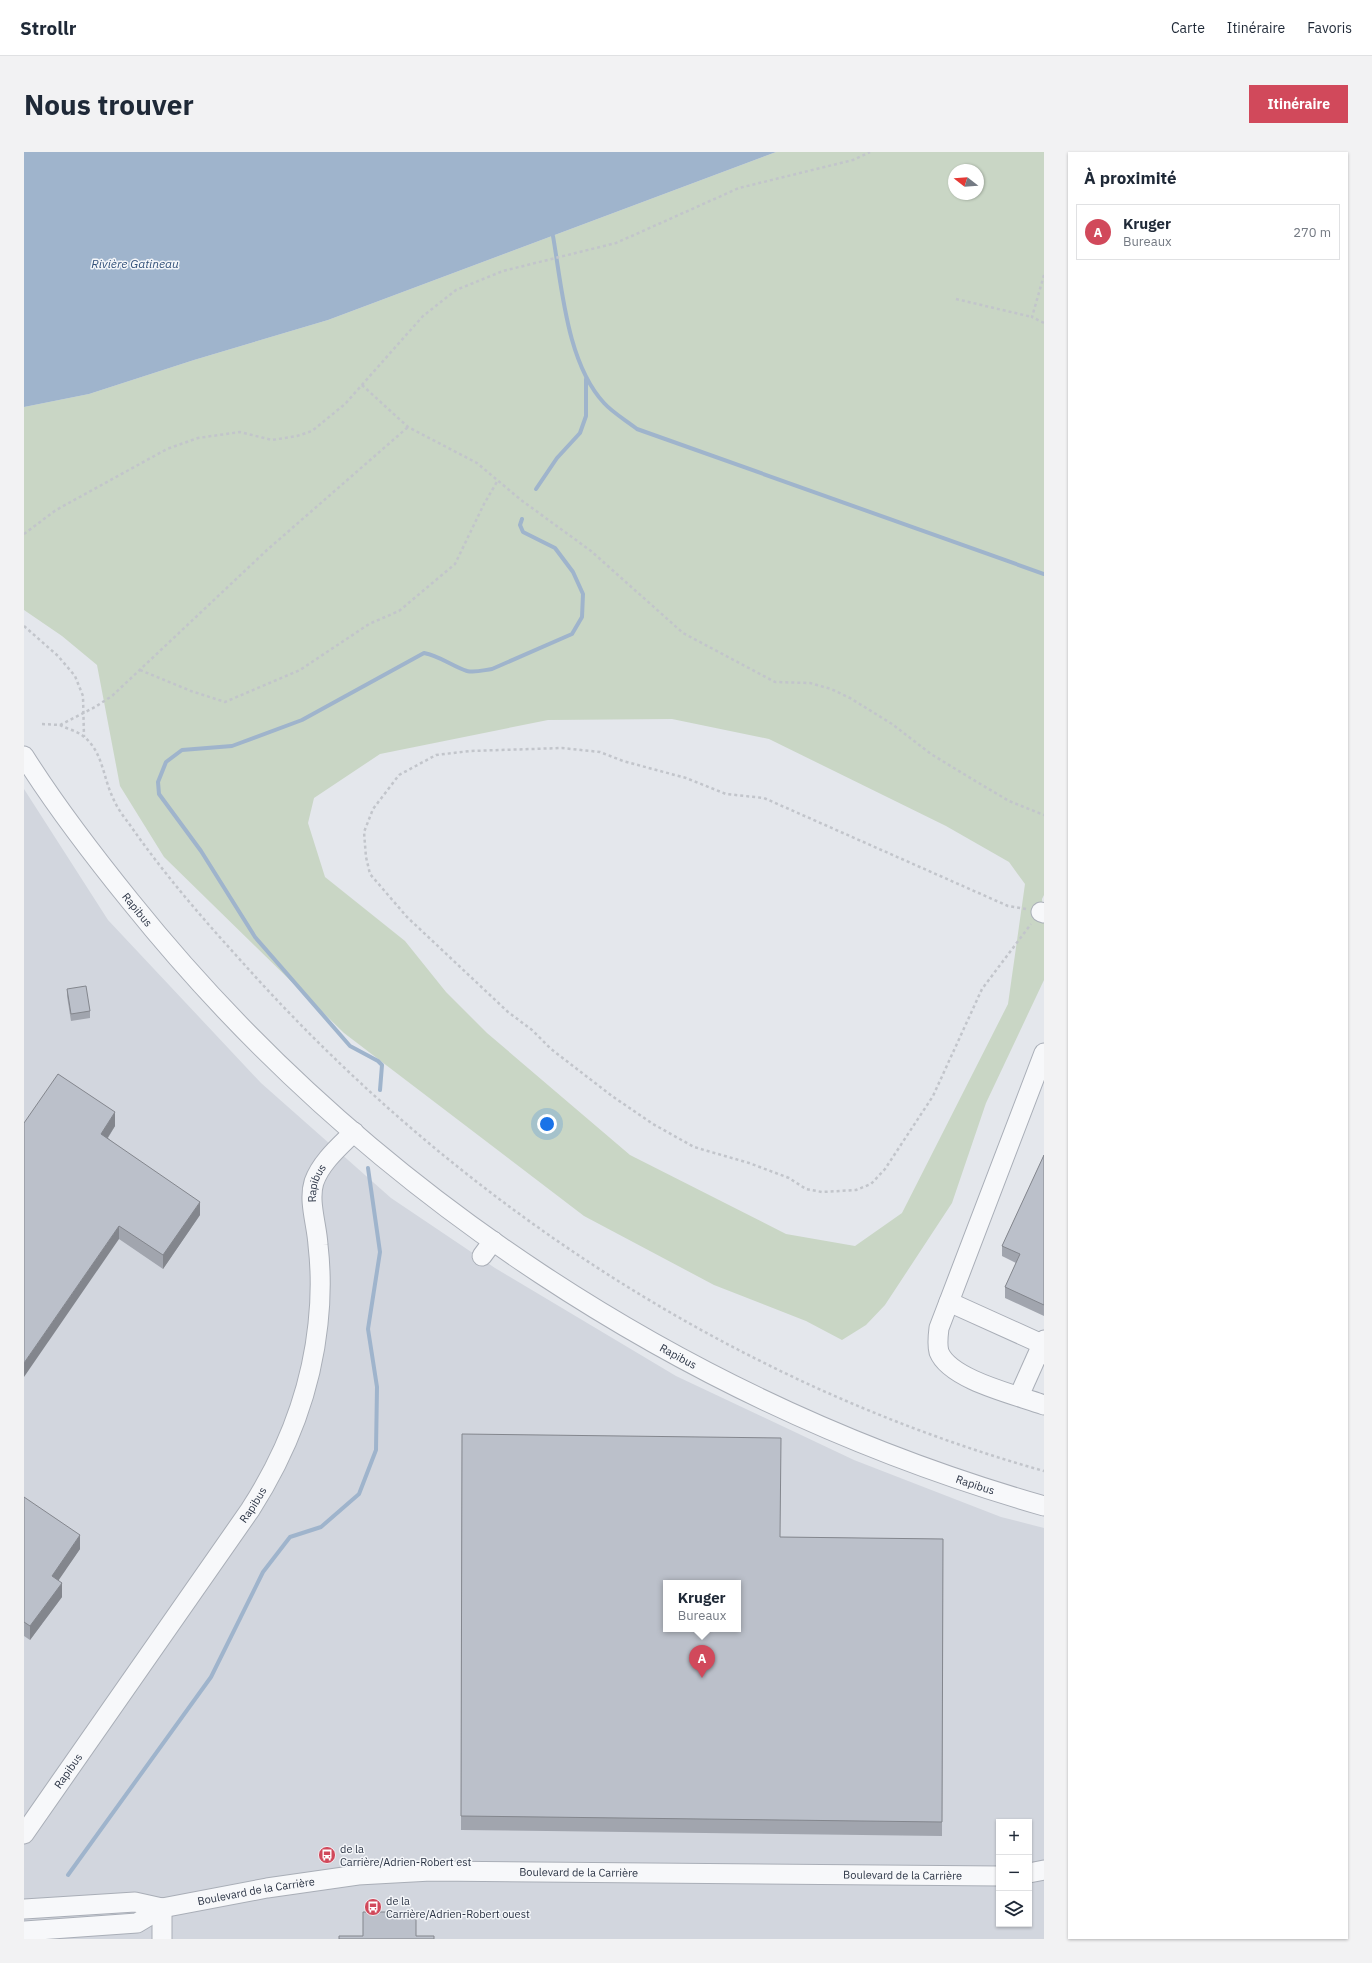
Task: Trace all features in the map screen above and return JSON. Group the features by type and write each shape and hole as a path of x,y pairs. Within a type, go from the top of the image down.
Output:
{"street":[{"name":"Rapibus","path":"24,756 55,803 87,846 165,944 234,1019 291,1075 354,1132 435,1198 493,1241 611,1318 688,1361 752,1394 836,1432 908,1461 957,1479 1044,1506"},
{"path":"1044,1053 939,1328 938,1340 939,1352 945,1362 953,1370 965,1377 1044,1405"},
{"name":"Rapibus","path":"24,1834 242,1521 262,1490 280,1457 306,1390 318,1325 320,1271 318,1234 312,1198 313,1187 317,1177 327,1162 354,1132"},
{"path":"482,1256 493,1241"},
{"path":"949,1302 1043,1342 1019,1396"},
{"path":"1032,1872 1044,1870"},
{"name":"Boulevard de la Carrière","path":"24,1930 137,1923 162,1908 267,1888 332,1878 395,1872 431,1871 996,1876"},
{"name":"Boulevard de la Carrière","path":"24,1909 135,1902 162,1908"},
{"path":"162,1908 162,1939"}],"path":[{"path":"24,534 56,510 167,449 198,438 240,432 272,440 297,436 312,431 345,404 423,316 456,290 503,271 616,243 739,188 853,160 870,152"},
{"path":"1032,316 1044,275"},
{"path":"956,299 1032,316 1044,323"},
{"path":"362,386 408,427 477,463 520,500 591,551 683,634 774,682 810,683 831,689 850,698 892,724 930,754 1010,801 1044,815"},
{"path":"60,725 95,707 112,696 267,550 408,427"},
{"path":"140,670 226,702 300,670 369,624 399,611 455,564 484,504 498,480"},
{"path":"24,626 58,656 75,676 82,696 84,737"},
{"path":"42,724 60,725 84,737 100,760 113,798 120,811 213,930 275,999 358,1082 421,1138 482,1188 602,1272 692,1326 731,1346 833,1394 904,1424 979,1451 1044,1471"},
{"path":"562,748 600,752 623,761 686,778 726,794 764,798 1008,906 1042,912 982,989 933,1096 885,1168 871,1184 856,1190 822,1192 806,1189 789,1178 748,1163 694,1147 653,1124 612,1096 551,1049 532,1030 508,1012 407,917 370,874 366,857 364,832 373,809 399,775 436,755 470,751 562,748"}],"shaded area":[{"path":"24,789 108,920 261,1083 391,1198 495,1268 676,1376 854,1460 1001,1517 1044,1528 1044,1939 24,1939"}],"green space":[{"path":"776,152 1044,152 1044,895 1042,899 1044,921 1044,980 986,1103 952,1203 885,1305 866,1325 842,1340 806,1321 714,1285 584,1216 344,1033 164,857 120,786 97,665 62,636 24,610 24,407 89,394 194,360 328,320","holes":["672,719 769,739 946,826 1009,862 1025,884 1008,1004 902,1213 855,1246 786,1234 630,1155 487,1033 446,992 405,941 325,877 308,823 314,798 380,754 548,720"]}],"water":[{"name":"Rivière Gatineau","path":"24,152 776,152 328,320 194,360 89,394 24,407"}],"building":[{"path":"86,986 90,1011 71,1014 67,989"},
{"path":"58,1074 115,1112 101,1134 200,1202 163,1255 119,1226 24,1363 24,1123"},
{"path":"1044,1155 1044,1305 1005,1287 1020,1254 1002,1246"},
{"path":"462,1434 781,1438 780,1537 943,1539 942,1822 461,1816"},
{"path":"24,1497 80,1535 52,1576 62,1583 30,1626 24,1622"},
{"path":"363,1912 416,1912 416,1936 434,1936 434,1939 339,1939 339,1936 363,1936"}],"waterway":[{"path":"553,236 568,324 582,367 592,386 604,403 616,414 637,429 1044,574"},
{"path":"536,489 557,458 580,433 586,416 586,379"},
{"path":"380,1090 382,1065 378,1061 350,1046 255,937 201,851 159,794 158,782 166,762 182,750 232,746 302,720 424,653 435,656 467,671 473,672 492,669 572,634 582,617 583,594 573,572 555,548 523,532 520,525 522,519"},
{"path":"68,1875 211,1677 263,1572 290,1537 321,1527 359,1494 376,1450 377,1387 368,1329 380,1252 368,1168"}],"place":[{"name":"Kruger","path":"702,1678"},
{"name":"de la Carrière/Adrien-Robert est","path":"327,1855"},
{"name":"de la Carrière/Adrien-Robert ouest","path":"373,1907"}]}
